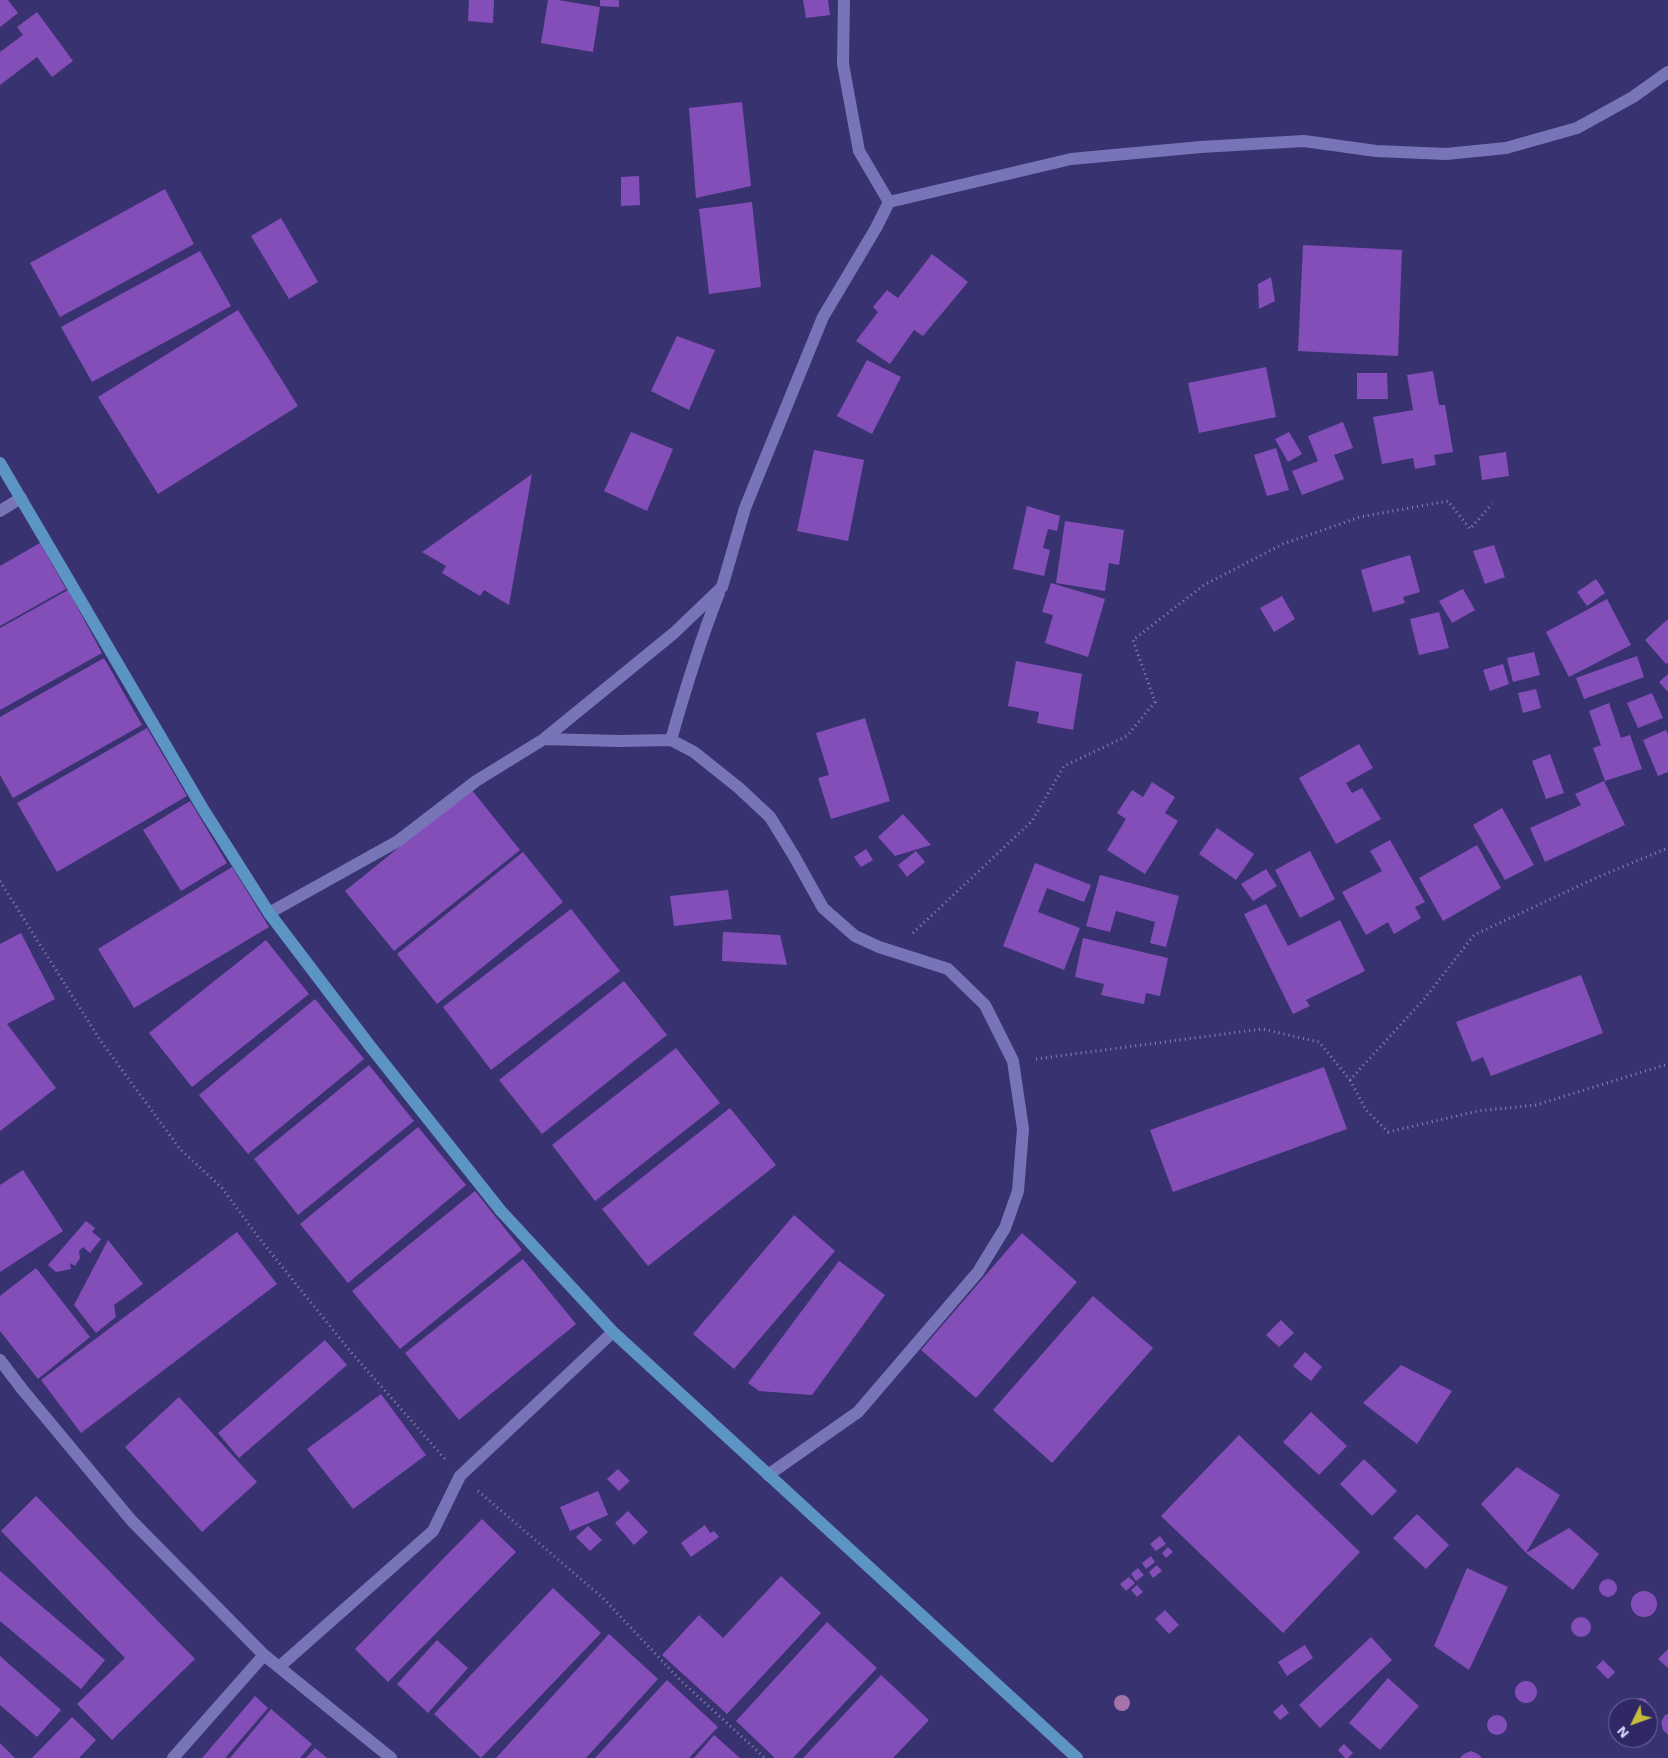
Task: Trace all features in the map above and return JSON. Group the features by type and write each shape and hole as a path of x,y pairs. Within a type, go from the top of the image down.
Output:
{"main road":[{"path":"0,463 203,809 269,913 370,1046 501,1211 613,1332 1077,1758"}],"street":[{"path":"844,0 843,64 859,151 889,202"},
{"path":"889,202 1071,159 1201,146 1304,141 1376,151 1446,154 1506,148 1577,128 1633,97 1668,72"},
{"path":"671,740 683,696 706,627 722,587 745,508 823,317 876,228 889,202"},
{"path":"0,510 21,498"},
{"path":"269,913 398,841 476,782 544,739 674,633 722,587"},
{"path":"544,739 671,740 694,752 739,788 770,817 823,908 856,936 879,947 948,969 985,1005 1013,1061 1023,1129 1018,1191 1005,1228 978,1272 858,1412 768,1475"},
{"path":"279,1667 433,1531 460,1476 613,1332"},
{"path":"0,1360 131,1520 264,1655 391,1758"},
{"path":"173,1758 264,1655"}],"path":[{"path":"890,950 912,934 1032,821 1064,766 1127,736 1155,702 1133,640 1204,585 1283,544 1360,517 1448,501 1470,529 1492,504"},
{"path":"1350,1080 1425,998 1474,935 1590,881 1668,848"},
{"path":"0,881 100,1040 180,1149 222,1188 259,1238 350,1351 460,1476 603,1598 681,1681 765,1758"},
{"path":"1013,1061 1262,1029 1319,1042 1350,1080 1366,1110 1388,1132 1478,1111 1536,1105 1668,1064"}],"building":[{"path":"0,0 8,0 18,13 0,27"},
{"path":"469,0 494,0 493,23 468,21"},
{"path":"548,0 600,7 593,52 541,43"},
{"path":"600,0 619,0 619,7 600,6"},
{"path":"803,0 828,0 830,15 806,18"},
{"path":"37,12 73,61 52,77 37,57 0,85 0,52 23,35 17,27"},
{"path":"742,102 751,186 696,198 689,108"},
{"path":"639,176 640,205 621,206 621,177"},
{"path":"165,189 194,244 60,317 30,263"},
{"path":"752,202 761,287 709,294 699,209"},
{"path":"281,218 318,282 289,299 251,236"},
{"path":"1303,245 1402,250 1398,356 1298,351"},
{"path":"200,251 231,306 92,382 61,327"},
{"path":"932,254 968,282 923,336 914,330 890,364 856,341 878,312 873,307 887,290 898,298"},
{"path":"1271,277 1275,301 1259,309 1258,284"},
{"path":"238,310 298,406 158,494 98,397"},
{"path":"677,336 715,350 689,410 651,391"},
{"path":"867,360 901,377 872,434 837,416"},
{"path":"1266,367 1276,417 1199,433 1188,383"},
{"path":"1433,371 1439,405 1445,405 1453,452 1434,455 1436,465 1415,469 1413,458 1382,464 1373,417 1413,410 1407,375"},
{"path":"1357,373 1387,373 1388,399 1357,399"},
{"path":"1343,422 1353,448 1334,455 1344,479 1302,495 1292,471 1318,461 1308,436"},
{"path":"631,432 673,449 647,511 604,491"},
{"path":"1289,432 1302,454 1288,462 1275,439"},
{"path":"1276,448 1289,490 1267,496 1254,455"},
{"path":"814,450 864,460 848,541 797,531"},
{"path":"1506,452 1509,476 1482,480 1479,456"},
{"path":"532,474 509,605 484,590 480,596 442,573 446,566 422,552"},
{"path":"1027,506 1060,516 1057,531 1048,529 1043,548 1050,550 1044,576 1013,569"},
{"path":"1065,521 1124,530 1119,565 1109,563 1105,591 1056,583"},
{"path":"40,543 66,589 0,626 0,566"},
{"path":"1494,545 1505,577 1485,584 1473,551"},
{"path":"1410,555 1420,592 1403,597 1405,603 1373,612 1361,570"},
{"path":"1596,579 1605,593 1587,606 1577,592"},
{"path":"1051,583 1105,599 1088,657 1045,643 1053,615 1042,612"},
{"path":"1463,589 1475,610 1452,623 1439,601"},
{"path":"68,590 102,653 0,710 0,628"},
{"path":"1282,596 1295,619 1274,632 1260,608"},
{"path":"1607,599 1631,645 1569,677 1546,632"},
{"path":"1439,612 1449,648 1419,655 1410,619"},
{"path":"1668,619 1668,663 1666,664 1645,640"},
{"path":"1534,652 1540,675 1513,682 1507,658"},
{"path":"1637,656 1644,677 1584,699 1576,678"},
{"path":"104,658 142,725 13,798 0,775 0,717"},
{"path":"1016,661 1082,674 1073,730 1037,723 1039,712 1008,706"},
{"path":"1503,664 1509,684 1490,691 1483,670"},
{"path":"1668,674 1668,692 1659,682"},
{"path":"1536,689 1541,708 1523,713 1518,693"},
{"path":"1652,693 1663,718 1638,728 1627,703"},
{"path":"1609,703 1621,738 1630,735 1642,769 1605,781 1593,748 1601,745 1589,711"},
{"path":"865,718 890,801 831,819 818,778 829,775 816,733"},
{"path":"147,728 187,796 57,872 17,803"},
{"path":"1666,730 1668,734 1668,772 1658,776 1643,740"},
{"path":"1359,744 1373,768 1346,783 1352,793 1362,788 1381,819 1336,844 1299,778"},
{"path":"1550,754 1564,793 1546,799 1532,761"},
{"path":"1604,781 1625,825 1545,862 1530,828 1581,805 1575,794"},
{"path":"1152,782 1175,797 1165,813 1178,821 1145,874 1107,850 1126,819 1117,813 1132,790 1143,797"},
{"path":"471,789 520,850 394,951 345,891"},
{"path":"190,801 227,863 181,891 143,830"},
{"path":"1502,808 1534,865 1505,880 1473,825"},
{"path":"903,814 931,845 895,856 878,837"},
{"path":"1217,828 1254,854 1236,880 1199,854"},
{"path":"1390,840 1425,902 1415,907 1421,918 1394,934 1388,922 1366,935 1342,892 1382,871 1370,851"},
{"path":"1477,845 1501,888 1443,921 1419,878"},
{"path":"866,849 873,860 861,867 854,857"},
{"path":"916,851 925,862 907,877 898,865"},
{"path":"1310,851 1335,899 1300,918 1275,870"},
{"path":"523,852 563,902 437,1004 397,954"},
{"path":"1035,863 1091,885 1084,902 1047,888 1038,912 1080,928 1064,970 1003,946"},
{"path":"232,867 269,927 134,1008 98,949"},
{"path":"1266,869 1277,886 1253,901 1241,884"},
{"path":"1100,875 1179,896 1166,947 1150,943 1155,922 1116,911 1110,932 1086,926"},
{"path":"728,890 732,919 674,926 670,896"},
{"path":"1266,904 1288,946 1340,920 1365,971 1306,1000 1310,1006 1293,1014 1244,914"},
{"path":"571,909 620,971 491,1070 443,1007"},
{"path":"723,932 780,935 787,965 722,961"},
{"path":"21,933 55,999 7,1024 56,1088 0,1131 0,944"},
{"path":"1083,938 1168,958 1160,996 1146,993 1144,1004 1101,995 1104,984 1075,977"},
{"path":"266,940 309,994 192,1087 149,1033"},
{"path":"1581,975 1603,1033 1491,1076 1483,1057 1472,1062 1456,1022"},
{"path":"624,981 667,1035 542,1134 499,1080"},
{"path":"315,999 364,1059 248,1154 199,1095"},
{"path":"676,1048 720,1103 595,1201 552,1145"},
{"path":"369,1065 414,1121 298,1215 254,1159"},
{"path":"1324,1067 1347,1129 1173,1192 1150,1130"},
{"path":"730,1108 776,1165 648,1266 602,1209"},
{"path":"418,1127 466,1185 348,1283 300,1224"},
{"path":"23,1170 63,1231 0,1272 0,1185"},
{"path":"475,1191 522,1250 400,1349 352,1291"},
{"path":"794,1215 835,1251 734,1369 693,1334"},
{"path":"86,1221 95,1228 92,1232 101,1239 90,1253 83,1247 79,1251 80,1258 75,1266 70,1263 71,1269 56,1272 48,1265"},
{"path":"237,1232 277,1284 81,1433 41,1380"},
{"path":"1022,1233 1077,1282 976,1398 921,1350"},
{"path":"108,1240 143,1284 114,1305 116,1317 96,1333 74,1305"},
{"path":"523,1259 576,1324 459,1420 405,1353"},
{"path":"839,1261 885,1295 812,1395 759,1391 748,1383"},
{"path":"36,1268 90,1337 38,1379 0,1331 0,1296"},
{"path":"1093,1296 1153,1348 1052,1463 993,1410"},
{"path":"1281,1320 1294,1333 1279,1347 1266,1335"},
{"path":"325,1340 347,1365 239,1458 218,1433"},
{"path":"1305,1352 1322,1367 1311,1381 1293,1366"},
{"path":"1401,1365 1452,1391 1417,1444 1363,1403"},
{"path":"381,1394 426,1455 353,1509 307,1449"},
{"path":"179,1397 257,1482 202,1532 125,1447"},
{"path":"1311,1412 1347,1446 1319,1475 1283,1442"},
{"path":"1239,1435 1360,1552 1283,1633 1161,1516"},
{"path":"1364,1459 1397,1491 1372,1516 1340,1484"},
{"path":"1517,1467 1560,1495 1526,1553 1481,1504"},
{"path":"618,1469 630,1481 619,1491 607,1479"},
{"path":"598,1491 608,1515 570,1531 560,1507"},
{"path":"36,1496 195,1659 112,1740 77,1704 125,1658 1,1531"},
{"path":"628,1511 648,1532 634,1545 615,1523"},
{"path":"1417,1514 1449,1545 1426,1569 1393,1538"},
{"path":"482,1519 516,1552 388,1682 355,1649"},
{"path":"705,1525 710,1533 714,1531 719,1537 691,1557 681,1543"},
{"path":"588,1526 602,1540 590,1551 576,1537"},
{"path":"1569,1528 1599,1554 1573,1590 1526,1553"},
{"path":"1160,1536 1166,1544 1156,1551 1150,1544"},
{"path":"1168,1547 1173,1552 1166,1558 1162,1553"},
{"path":"1151,1556 1155,1562 1146,1569 1142,1563"},
{"path":"1157,1565 1162,1571 1153,1578 1149,1572"},
{"path":"1138,1568 1144,1575 1136,1581 1131,1574"},
{"path":"1467,1568 1508,1587 1469,1670 1434,1646"},
{"path":"0,1571 105,1660 81,1689 0,1621"},
{"path":"781,1576 821,1613 727,1714 662,1655 699,1615 723,1638"},
{"path":"1129,1577 1135,1583 1126,1591 1120,1584"},
{"path":"1608,1579 1614,1582 1617,1588 1614,1594 1608,1597 1602,1594 1599,1588 1602,1582"},
{"path":"1137,1585 1143,1592 1137,1597 1131,1590"},
{"path":"553,1588 601,1633 481,1758 434,1714"},
{"path":"1644,1591 1653,1595 1657,1604 1653,1613 1644,1617 1635,1613 1631,1604 1635,1595"},
{"path":"1165,1610 1179,1625 1169,1634 1155,1619"},
{"path":"1581,1617 1588,1620 1591,1627 1588,1634 1581,1637 1574,1634 1571,1627 1574,1620"},
{"path":"827,1622 877,1668 793,1758 775,1758 736,1721"},
{"path":"609,1634 658,1679 586,1758 496,1758"},
{"path":"1371,1637 1392,1660 1320,1728 1299,1705"},
{"path":"437,1640 468,1668 428,1713 397,1684"},
{"path":"1305,1645 1313,1658 1287,1676 1278,1662"},
{"path":"1668,1649 1668,1668 1658,1659"},
{"path":"0,1656 61,1710 37,1737 0,1705"},
{"path":"1603,1660 1615,1672 1608,1679 1596,1667"},
{"path":"881,1675 929,1720 893,1758 803,1758"},
{"path":"1388,1678 1419,1706 1380,1750 1349,1723"},
{"path":"667,1680 718,1727 689,1758 595,1758"},
{"path":"1526,1681 1536,1688 1537,1692 1530,1702 1526,1703 1516,1696 1515,1692 1522,1682"},
{"path":"255,1696 268,1708 225,1758 202,1758"},
{"path":"1282,1704 1289,1713 1280,1720 1273,1712"},
{"path":"271,1709 312,1744 300,1758 230,1758"},
{"path":"1668,1714 1668,1735 1663,1730 1661,1722 1665,1715"},
{"path":"1493,1715 1501,1715 1507,1721 1507,1729 1501,1735 1493,1735 1487,1729 1487,1721"},
{"path":"72,1717 96,1740 79,1758 32,1758"},
{"path":"714,1735 740,1758 694,1758"},
{"path":"0,1743 15,1758 0,1758"},
{"path":"1344,1744 1353,1753 1348,1758 1345,1758 1338,1750"},
{"path":"315,1748 327,1758 306,1758"},
{"path":"1471,1751 1482,1758 1460,1758 1464,1754"}]}
